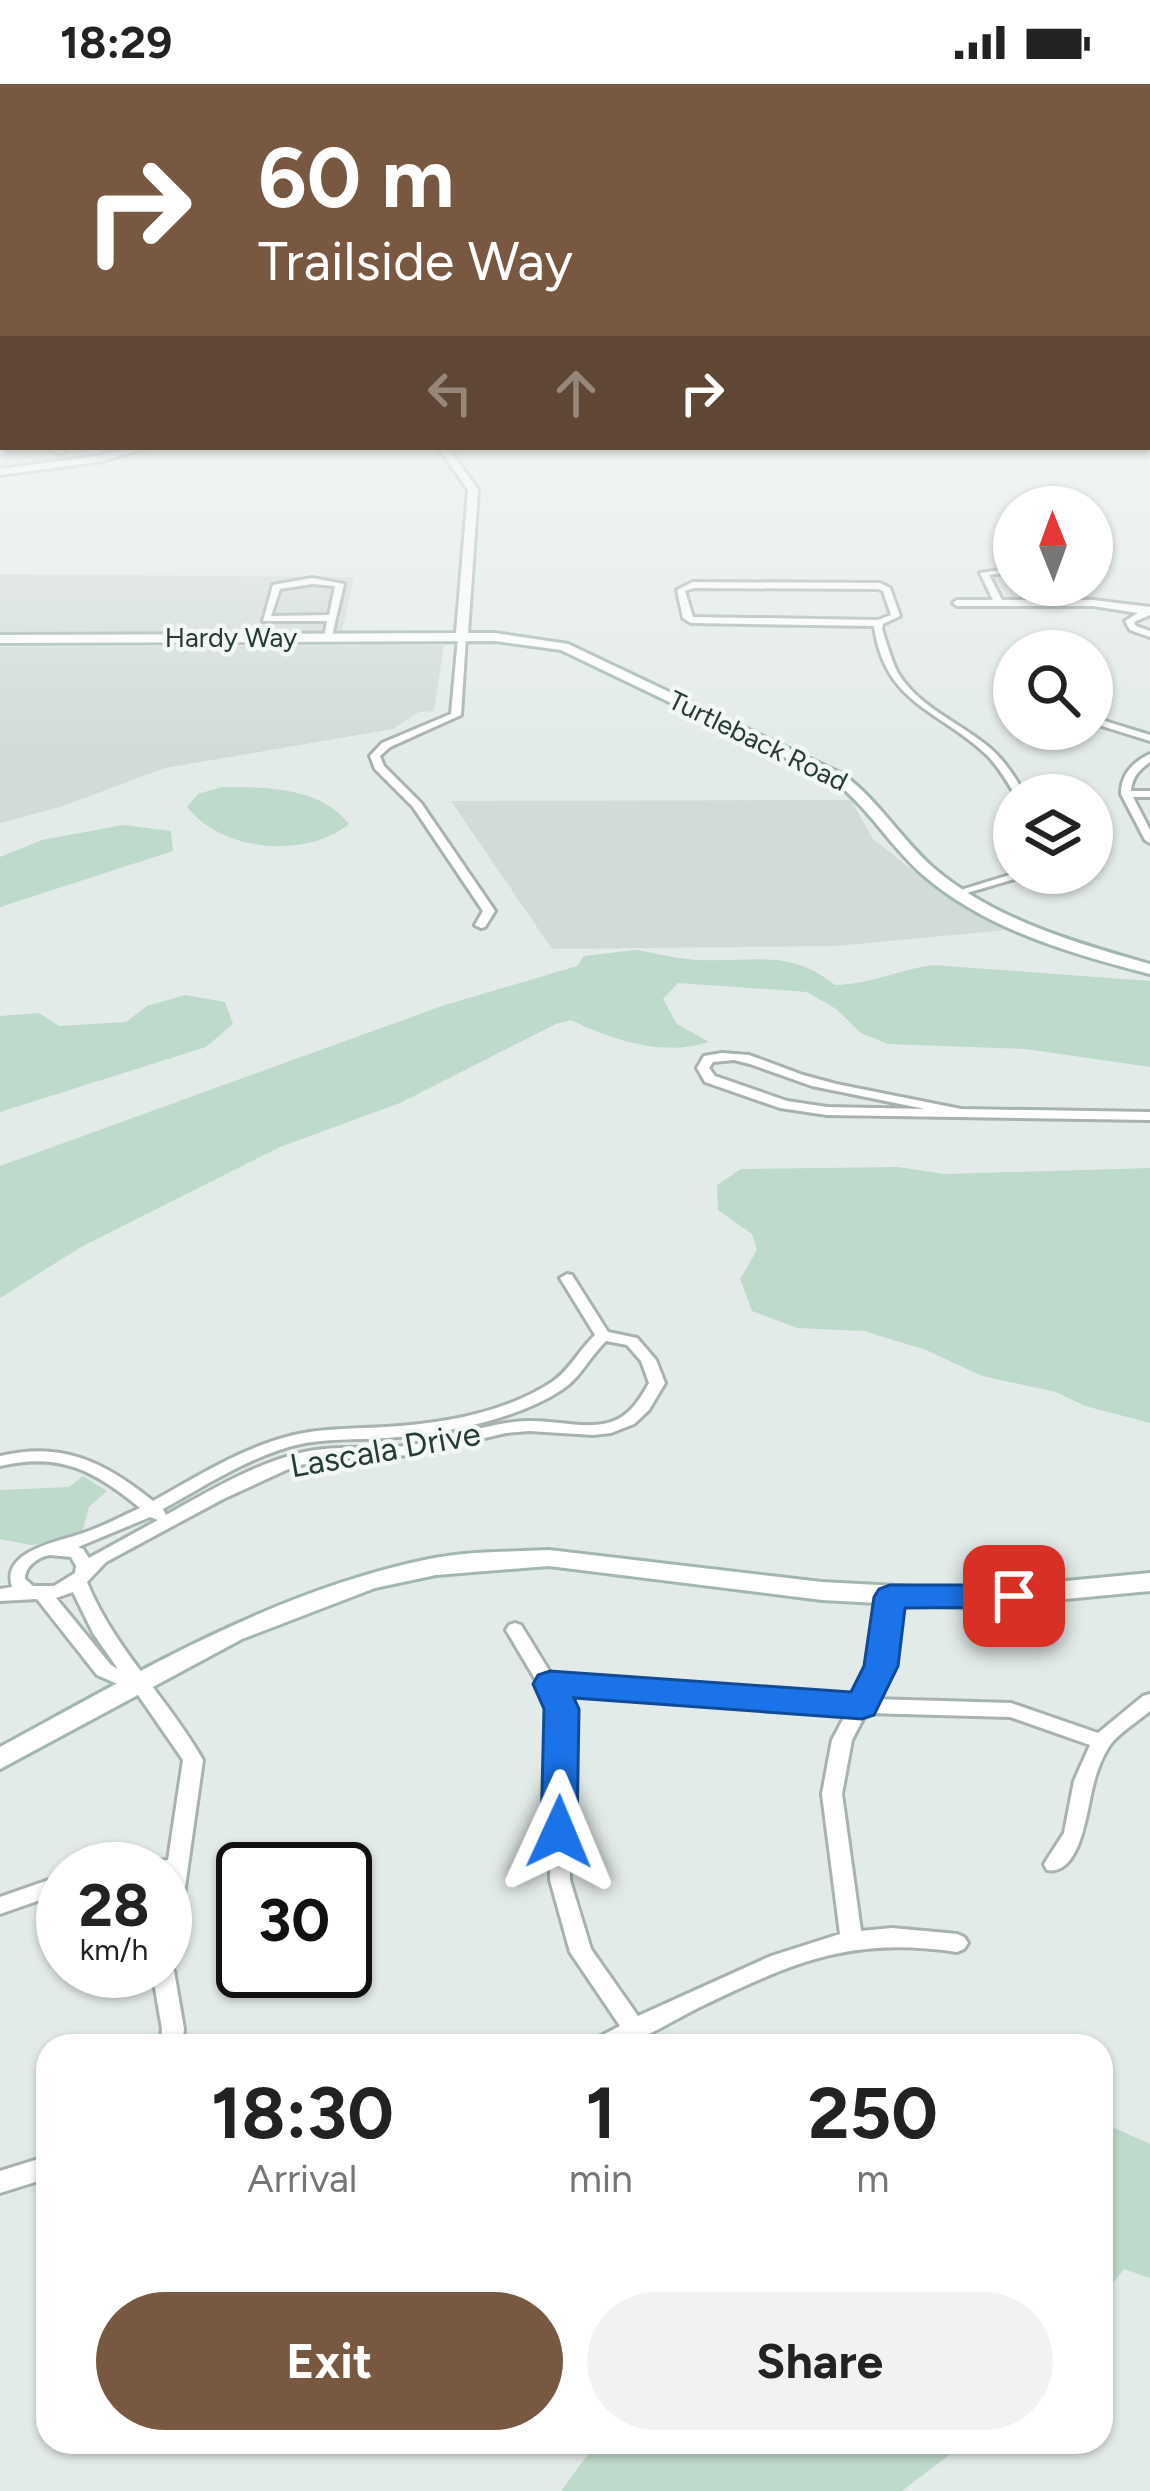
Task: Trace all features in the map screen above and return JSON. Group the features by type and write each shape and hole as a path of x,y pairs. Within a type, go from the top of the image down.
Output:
{"main road":[{"path":"462,637 470,528"},
{"name":"Hardy Way","path":"0,639 462,637"},
{"name":"Turtleback Road","path":"462,637 532,639 564,647 826,770 858,790 932,874 960,892 1025,927 1150,969"},
{"path":"0,1759 233,1633 301,1604 370,1581 492,1559 604,1562 890,1597 972,1599 1150,1582"}],"street":[{"path":"312,581 340,584 329,634 266,619 276,587 312,581"},
{"path":"880,586 887,590 896,616 879,623 692,620 687,618 681,590 880,586"},
{"path":"957,603 993,603"},
{"path":"1113,605 1149,611"},
{"path":"1149,611 1130,621 1150,634"},
{"path":"266,619 332,618"},
{"path":"879,623 902,685 992,750 1011,774"},
{"path":"462,637 456,715 386,745 375,756 379,767 417,806 489,911 481,925"},
{"path":"1113,727 1150,738"},
{"path":"1150,757 1125,783 1150,840"},
{"path":"1126,794 1150,794"},
{"path":"960,892 993,883"},
{"path":"955,1110 798,1078 752,1057 729,1054 709,1059 703,1068 710,1079 784,1105 827,1112 1150,1116"},
{"name":"Lascala Drive","path":"566,1278 603,1336"},
{"name":"Lascala Drive","path":"58,1548 154,1511 250,1455 285,1442 405,1431 530,1400 561,1384 603,1336 632,1341 648,1360 657,1383 642,1414 618,1427 576,1430 535,1424 397,1452 333,1453 292,1461 100,1558 80,1578"},
{"path":"0,1461 18,1455 58,1455 97,1466 169,1525"},
{"path":"0,1570 58,1548 83,1559 80,1578 86,1609 194,1760 181,1842"},
{"path":"26,1558 16,1581 35,1593 104,1670 139,1686"},
{"path":"0,1594 62,1592 80,1578"},
{"path":"851,1938 832,1794 842,1740 881,1666 890,1597"},
{"path":"515,1630 562,1709 560,1880 580,1952 634,2028"},
{"path":"550,1684 862,1706 1011,1710 1101,1741"},
{"path":"1054,1864 1074,1835 1084,1781 1101,1741 1150,1701"},
{"path":"0,1906 36,1893"},
{"path":"624,2034 793,1954 851,1938 911,1934 957,1943"},
{"path":"168,1998 172,2034"},
{"path":"0,2182 36,2171"}],"shaded area":[{"path":"0,574 354,577 342,632 0,634"},
{"path":"444,645 434,711 419,712 393,729 165,768 63,806 0,823 0,647"},
{"path":"851,800 873,839 945,896 1006,930 836,946 552,949 451,801"}],"green space":[{"path":"222,787 308,796 349,824 331,835 289,846 243,841 221,834 187,807 198,794"},
{"path":"123,825 171,831 173,851 0,907 0,857 42,840"},
{"path":"636,950 693,960 787,962 835,985 933,965 1150,981 1150,1067 1026,1049 888,1044 861,1033 836,1009 807,992 678,983 663,999 677,1024 709,1042 656,1047 621,1040 571,1020 556,1024 400,1103 280,1147 81,1247 0,1298 0,1166 442,1006 577,966 584,956"},
{"path":"185,995 225,1002 233,1024 206,1047 0,1112 0,1016 39,1013 59,1026 126,1022 147,1006"},
{"path":"898,1167 944,1174 1150,1168 1150,1423 1085,1406 1056,1392 982,1376 926,1350 864,1331 797,1328 752,1311 740,1279 757,1250 752,1234 718,1210 717,1185 741,1169"},
{"path":"83,1476 107,1491 89,1507 80,1540 30,1545 0,1539 0,1490 69,1487"},
{"path":"1113,2127 1150,2144 1150,2278 1124,2269 1113,2283"},
{"path":"588,2454 950,2454 902,2491 561,2491"}],"route":[{"path":"559,1832 562,1709 550,1684 862,1706 881,1666 890,1597 1014,1596"}]}
